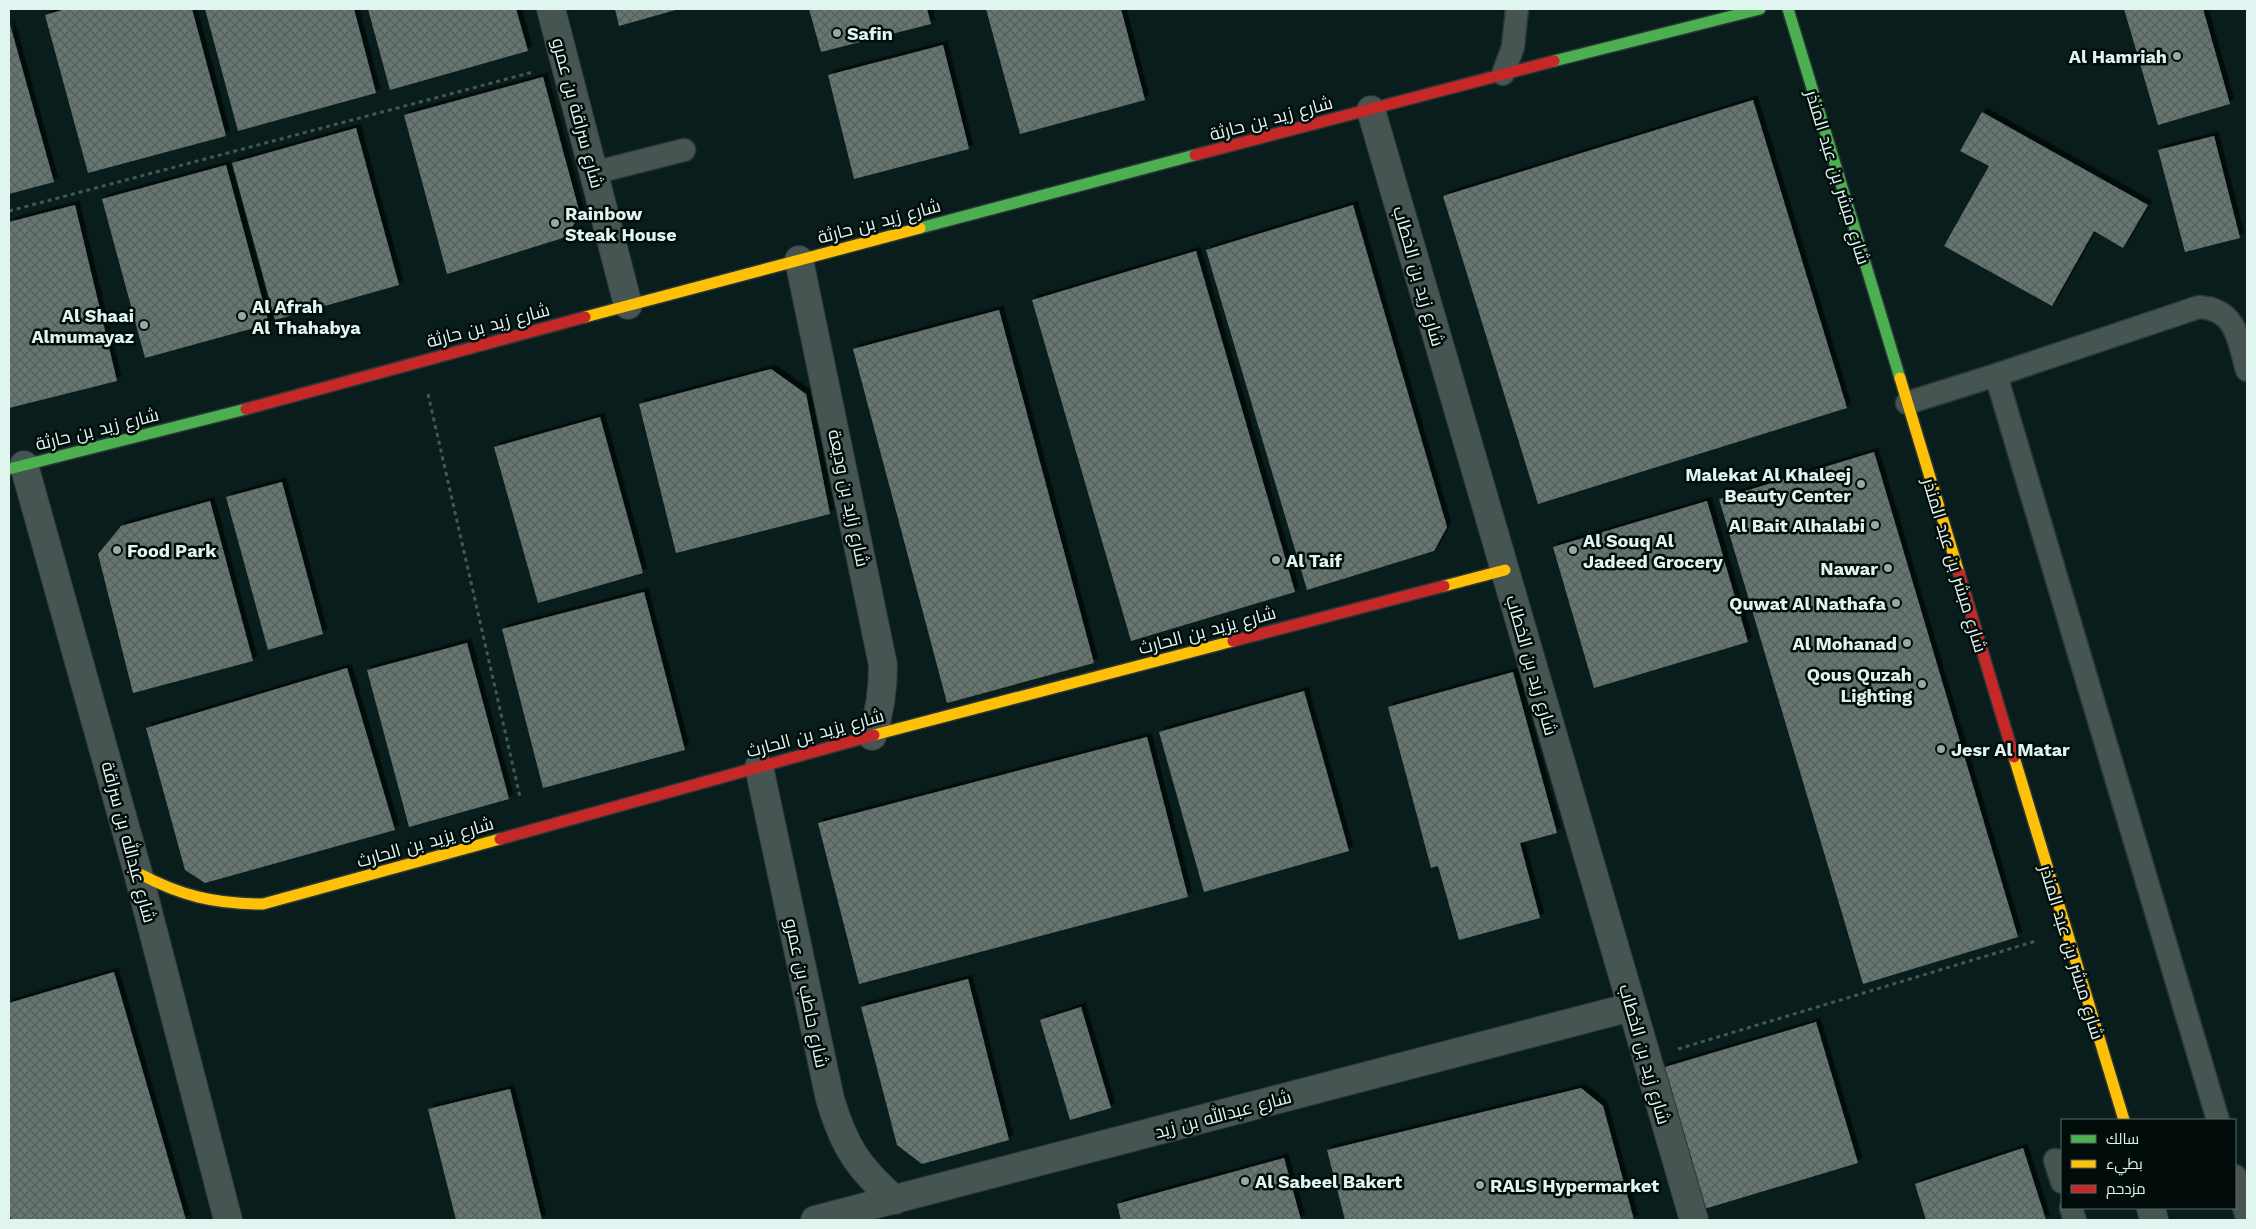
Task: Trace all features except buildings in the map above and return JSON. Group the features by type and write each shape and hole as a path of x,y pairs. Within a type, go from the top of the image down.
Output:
{"street":[{"name":"شارع سراقة بن عمرو","path":"551,9 628,305"},
{"name":"شارع زيد بن حارثة","path":"16,467 421,362 628,305 1503,74 1760,9"},
{"name":"شارع مبشر بن عبد المنذر","path":"1788,9 2065,932 2124,1119"},
{"name":"شارع زيد بن الخطاب","path":"1371,110 1694,1220"},
{"name":"شارع زايد بن وديعة","path":"799,260 883,665 880,705 872,736"},
{"name":"شارع عبدالله بن سراقة","path":"16,467 138,873 228,1220"},
{"name":"شارع يزيد بن الحارث","path":"138,873 167,889 198,900 230,905 264,904 528,832 759,766 1505,570"},
{"name":"شارع حاطب بن عمرو","path":"759,766 830,1100 839,1129 852,1156 872,1180 895,1200"},
{"name":"شارع عبدالله بن زيد","path":"815,1220 1631,1007"}],"lane":[{"path":"1503,74 1512,47 1518,9"},
{"path":"593,173 684,150"},
{"path":"1907,402 1996,375 2199,307 2210,308 2220,312 2230,320 2236,330 2247,370"},
{"path":"1996,375 2218,1119"},
{"path":"2055,1160 2061,1179"},
{"path":"2236,1180 2247,1218"}],"path":[{"path":"9,212 565,64"},
{"path":"421,362 528,832"},
{"path":"1646,1058 2065,932"}],"traffic: fast":[{"path":"1554,61 1760,9"},
{"path":"1788,9 1900,378"},
{"path":"920,228 1195,155"},
{"path":"9,469 246,409"}],"traffic: slow":[{"path":"585,317 920,228"},
{"path":"1900,378 1959,573"},
{"path":"1444,586 1505,570"},
{"path":"874,735 1233,641"},
{"path":"2014,757 2124,1119"},
{"path":"138,873 169,888 199,897 246,904 263,904 500,839"}],"traffic: jam":[{"path":"1195,155 1554,61"},
{"path":"246,409 585,317"},
{"path":"1959,573 2014,757"},
{"path":"1233,641 1444,586"},
{"path":"500,839 874,735"}],"place":[{"name":"Safin","path":"837,33"},
{"name":"Al Hamriah","path":"2177,56"},
{"name":"Rainbow Steak House","path":"555,223"},
{"name":"Al Afrah Al Thahabya","path":"242,316"},
{"name":"Al Shaai Almumayaz","path":"144,325"},
{"name":"Malekat Al Khaleej Beauty Center","path":"1861,484"},
{"name":"Al Bait Alhalabi","path":"1875,525"},
{"name":"Food Park","path":"117,550"},
{"name":"Al Souq Al Jadeed Grocery","path":"1573,550"},
{"name":"Al Taif","path":"1276,560"},
{"name":"Nawar","path":"1888,568"},
{"name":"Quwat Al Nathafa","path":"1896,603"},
{"name":"Al Mohanad","path":"1907,643"},
{"name":"Qous Quzah Lighting","path":"1922,684"},
{"name":"Jesr Al Matar","path":"1941,749"},
{"name":"Al Sabeel Bakert","path":"1245,1181"},
{"name":"RALS Hypermarket","path":"1480,1185"}]}
